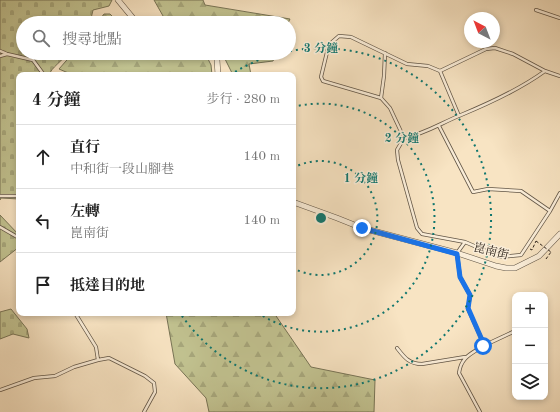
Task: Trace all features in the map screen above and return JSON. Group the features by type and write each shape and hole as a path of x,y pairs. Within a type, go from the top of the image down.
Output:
{"street":[{"path":"118,0 131,16"},
{"path":"217,60 218,72"},
{"name":"崑南街","path":"296,203 362,228 496,266 515,268 539,256 560,234"}],"lane":[{"path":"536,10 560,18"},
{"path":"404,138 390,108 381,98 323,81 321,77 328,48 331,43 340,36 351,37 407,64 428,66 440,71 459,116"},
{"path":"440,71 486,49 495,48 513,54 545,71 560,76"},
{"path":"0,51 16,56"},
{"path":"381,98 385,53"},
{"path":"0,56 7,54"},
{"path":"32,60 42,72"},
{"path":"545,71 527,84 478,108 418,135 404,138 397,150 398,160 417,228 422,234 465,242 500,257 521,255 560,193"},
{"path":"439,126 473,192 488,189 521,191 550,210"},
{"path":"0,196 16,196"},
{"path":"0,227 16,236"},
{"path":"465,242 457,254 460,277 470,295 468,308 482,340 483,346"},
{"path":"77,316 96,347 98,360"},
{"path":"480,412 459,373 460,366 466,357 483,346 512,332"},
{"path":"397,348 406,360 415,364 466,357"},
{"path":"0,390 34,378 55,376 74,367 109,358 145,376 154,383 155,392 144,412"}],"path":[{"path":"532,250 536,241 551,252 546,259"}],"green space":[{"path":"0,0 112,0 109,6 93,10 92,16 16,16 16,60 61,60 50,72 16,72 16,199 1,198 0,200"},
{"path":"154,0 203,0 205,5 272,16 163,16"},
{"path":"104,14 110,14 112,16 102,16"},
{"path":"67,60 208,60 212,72 66,72 59,69"},
{"path":"226,60 274,60 249,64 250,72 232,72"},
{"path":"0,215 16,232 16,249 0,262"},
{"path":"11,309 27,329 29,338 13,334 0,339 0,312"},
{"path":"167,316 276,316 311,367 375,380 374,412 209,412 206,398 175,364"}],"route":[{"path":"362,228 457,254 460,277 470,295 468,308 482,340 483,346"}]}
